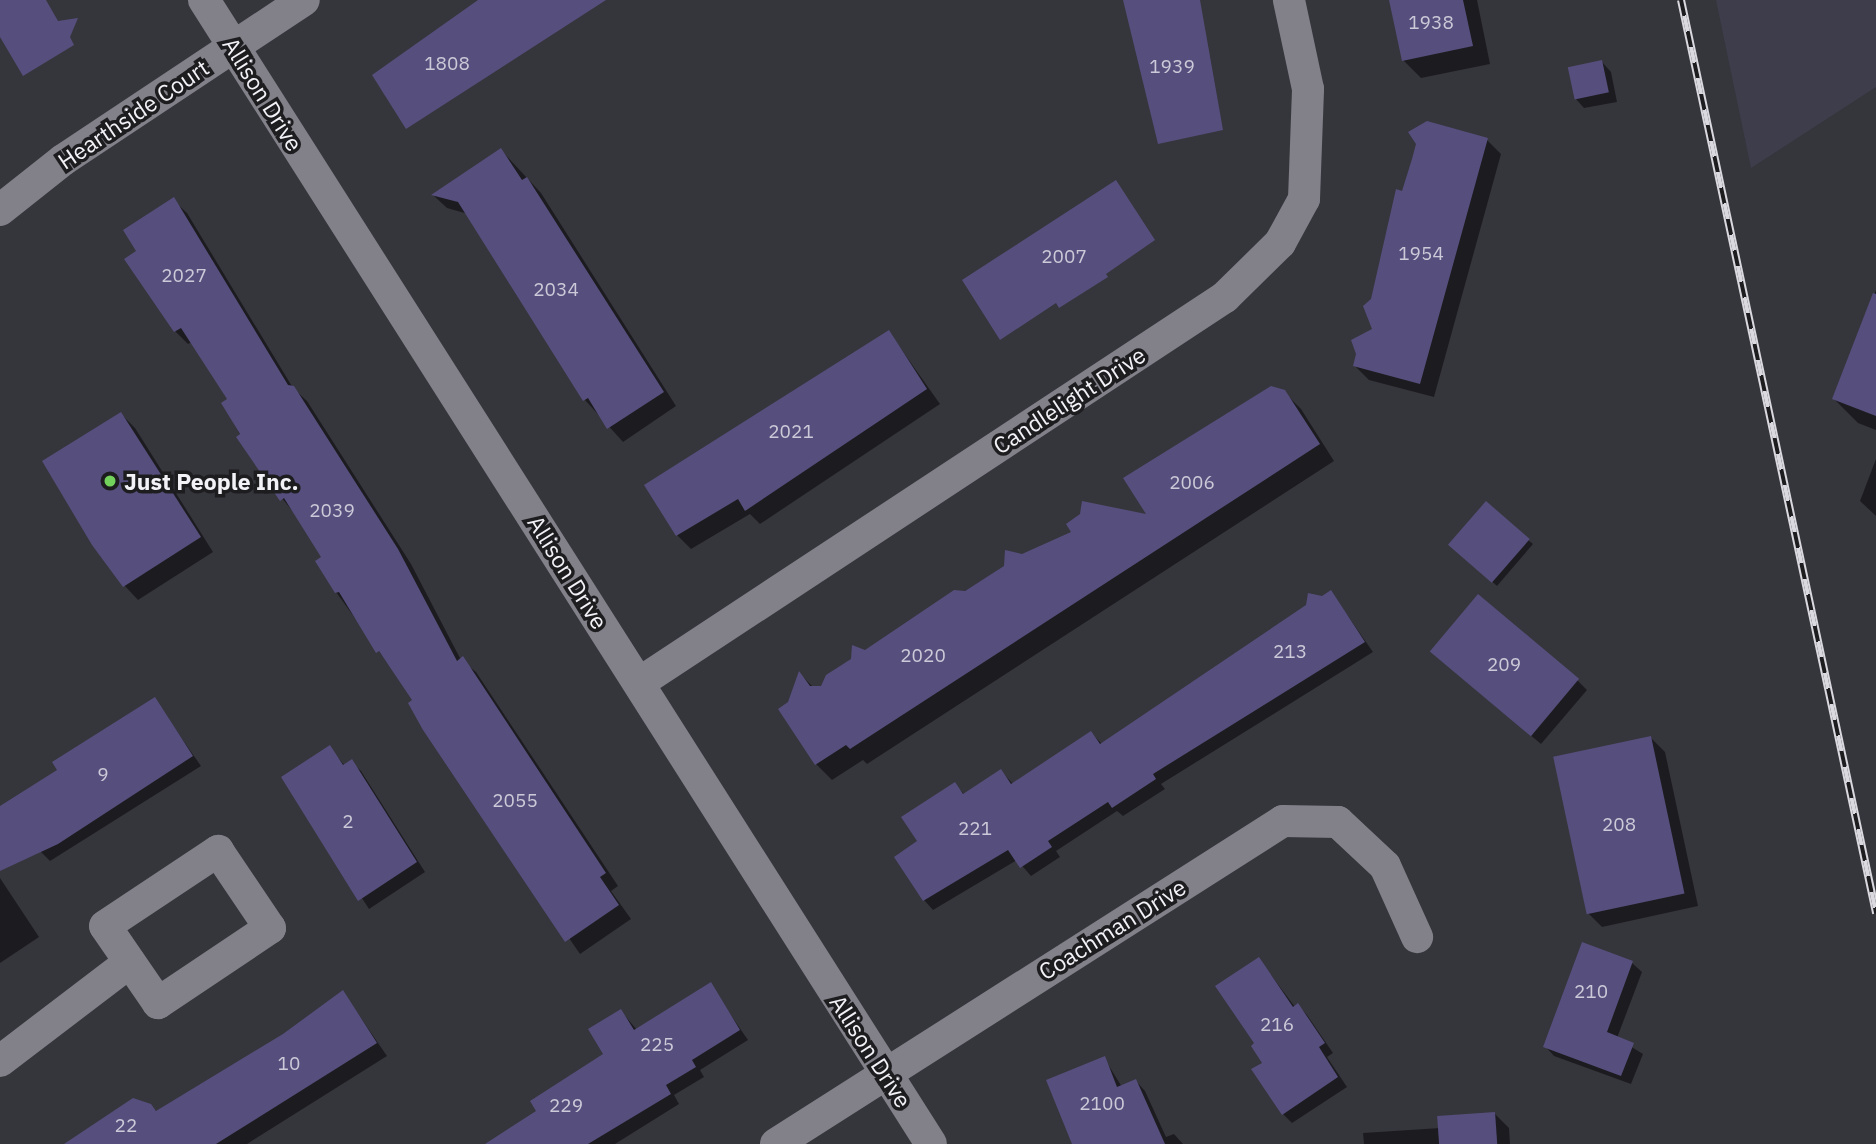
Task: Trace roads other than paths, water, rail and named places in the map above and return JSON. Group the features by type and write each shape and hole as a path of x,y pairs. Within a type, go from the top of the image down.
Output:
{"street":[{"name":"Allison Drive","path":"204,0 931,1144"},
{"name":"Hearthside Court","path":"0,210 63,160 304,0"},
{"name":"Candlelight Drive","path":"639,684 1225,297 1280,243 1304,199 1308,89 1289,0"},
{"name":"Coachman Drive","path":"776,1144 1283,821 1338,822 1385,866 1417,937"},
{"path":"218,850 270,928 158,1003 130,962 105,926 218,850"},
{"path":"0,1061 130,962"}],"railway":[{"path":"1681,0 1876,913"}],"place":[{"name":"Just People Inc.","path":"110,481"}]}
